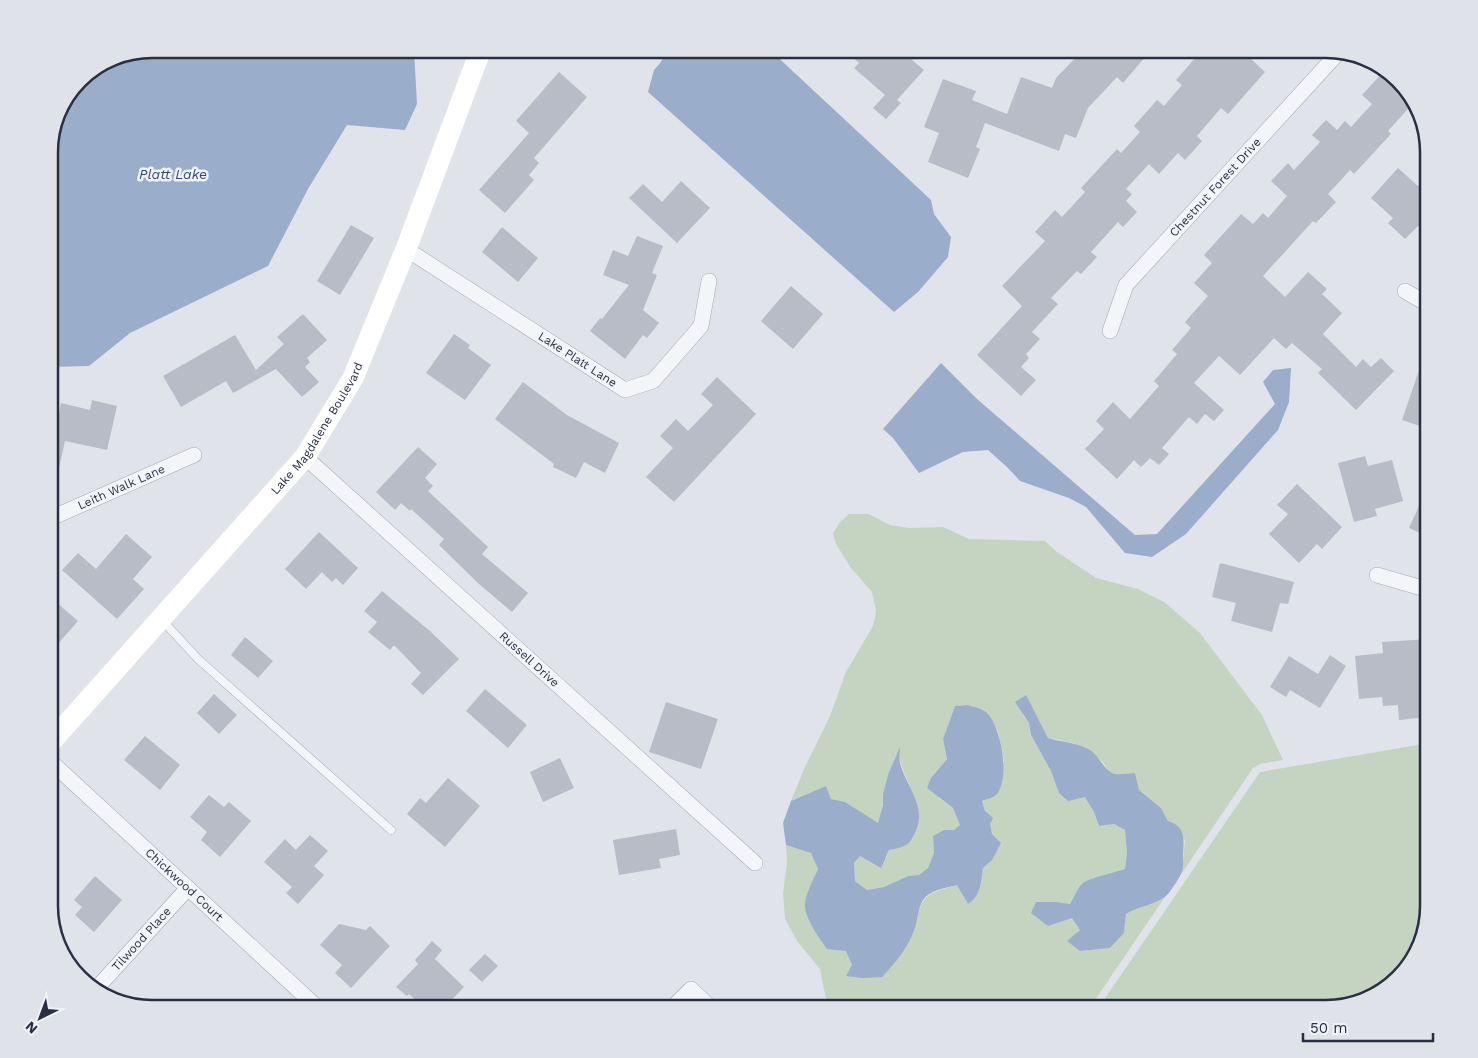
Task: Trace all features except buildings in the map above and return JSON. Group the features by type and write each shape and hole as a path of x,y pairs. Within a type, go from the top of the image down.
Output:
{"street":[{"name":"Lake Magdalene Boulevard","path":"58,734 305,457 353,378 406,248 478,58"},
{"name":"Chestnut Forest Drive","path":"1110,331 1126,285 1333,58"},
{"name":"Lake Platt Lane","path":"406,248 625,390 653,381 701,326 709,281"},
{"path":"1405,291 1420,300"},
{"name":"Leith Walk Lane","path":"58,515 194,455"},
{"name":"Russell Drive","path":"305,457 755,863"},
{"path":"1377,575 1420,587"},
{"name":"Chickwood Court","path":"58,768 310,1001"},
{"name":"Tilwood Place","path":"99,985 188,888"},
{"path":"680,1001 691,989 704,1001"}],"lane":[{"path":"161,618 198,659 391,830"}],"green space":[{"path":"849,514 869,514 890,525 909,528 943,527 969,539 1045,541 1057,552 1096,578 1138,589 1164,602 1200,633 1262,715 1283,760 1260,764 1253,768 1182,873 1185,840 1168,821 1161,808 1139,790 1135,773 1117,775 1108,771 1103,762 1074,743 1048,738 1026,696 1023,715 1029,723 1031,735 1051,771 1059,793 1086,796 1099,826 1114,824 1125,830 1127,853 1125,869 1083,883 1070,904 1056,902 1048,926 1072,917 1080,930 1080,951 1110,948 1124,933 1126,914 1167,894 1095,1000 826,1001 820,969 797,941 785,919 783,893 787,863 786,845 811,853 818,869 808,893 846,951 852,965 915,928 923,901 932,894 958,884 968,904 976,897 980,888 983,868 992,860 992,834 982,801 995,795 1004,761 998,731 985,711 968,705 955,706 943,739 947,759 931,778 939,798 953,808 960,825 954,831 944,830 933,836 934,853 929,868 919,875 908,876 884,887 867,890 855,881 854,863 860,856 872,863 887,857 889,850 906,845 916,831 918,821 917,805 900,762 900,748 891,767 878,824 845,802 831,799 826,786 791,801 804,769 830,716 846,672 873,626 875,617 876,610 872,592 851,568 836,544 833,533 840,522"},
{"path":"1420,745 1420,919 1411,948 1405,959 1379,985 1368,991 1339,1000 1103,1001 1260,772"}],"water":[{"name":"Platt Lake","path":"414,58 417,104 405,130 347,125 308,189 268,266 130,333 89,366 58,367 59,133 73,99 85,85 99,73 110,67 133,59"},
{"path":"663,58 779,58 931,200 934,214 951,237 948,257 918,292 894,312 648,92 654,70"},
{"path":"941,363 977,399 1135,535 1157,534 1275,404 1263,382 1273,370 1291,368 1289,402 1278,430 1186,534 1152,557 1125,553 1086,507 1069,498 1020,481 988,450 963,452 919,473 893,438 883,429"},
{"path":"1026,695 1048,738 1077,744 1090,750 1107,769 1115,774 1135,773 1139,790 1161,808 1168,821 1178,827 1183,834 1183,867 1177,882 1164,898 1126,914 1124,933 1110,948 1080,951 1067,941 1080,930 1072,918 1048,926 1031,913 1036,902 1070,904 1083,883 1125,869 1127,853 1125,830 1114,824 1099,826 1094,812 1085,797 1068,801 1059,793 1051,771 1031,735 1029,723 1015,702"},
{"path":"968,705 986,712 996,728 1000,740 1003,777 996,795 982,801 985,811 993,818 990,824 992,834 1001,843 992,860 983,868 980,888 972,901 968,904 957,885 931,893 921,904 915,928 905,948 882,977 862,978 846,976 852,965 846,951 827,949 813,927 805,908 810,886 818,869 811,853 786,845 783,823 791,801 826,786 831,799 845,802 878,823 889,772 900,747 900,763 919,811 917,828 910,842 900,848 889,850 881,868 860,856 854,863 855,881 867,890 884,887 908,876 919,875 928,868 934,853 933,836 944,830 954,830 960,825 953,808 927,788 931,778 947,759 943,739 955,706"}]}
